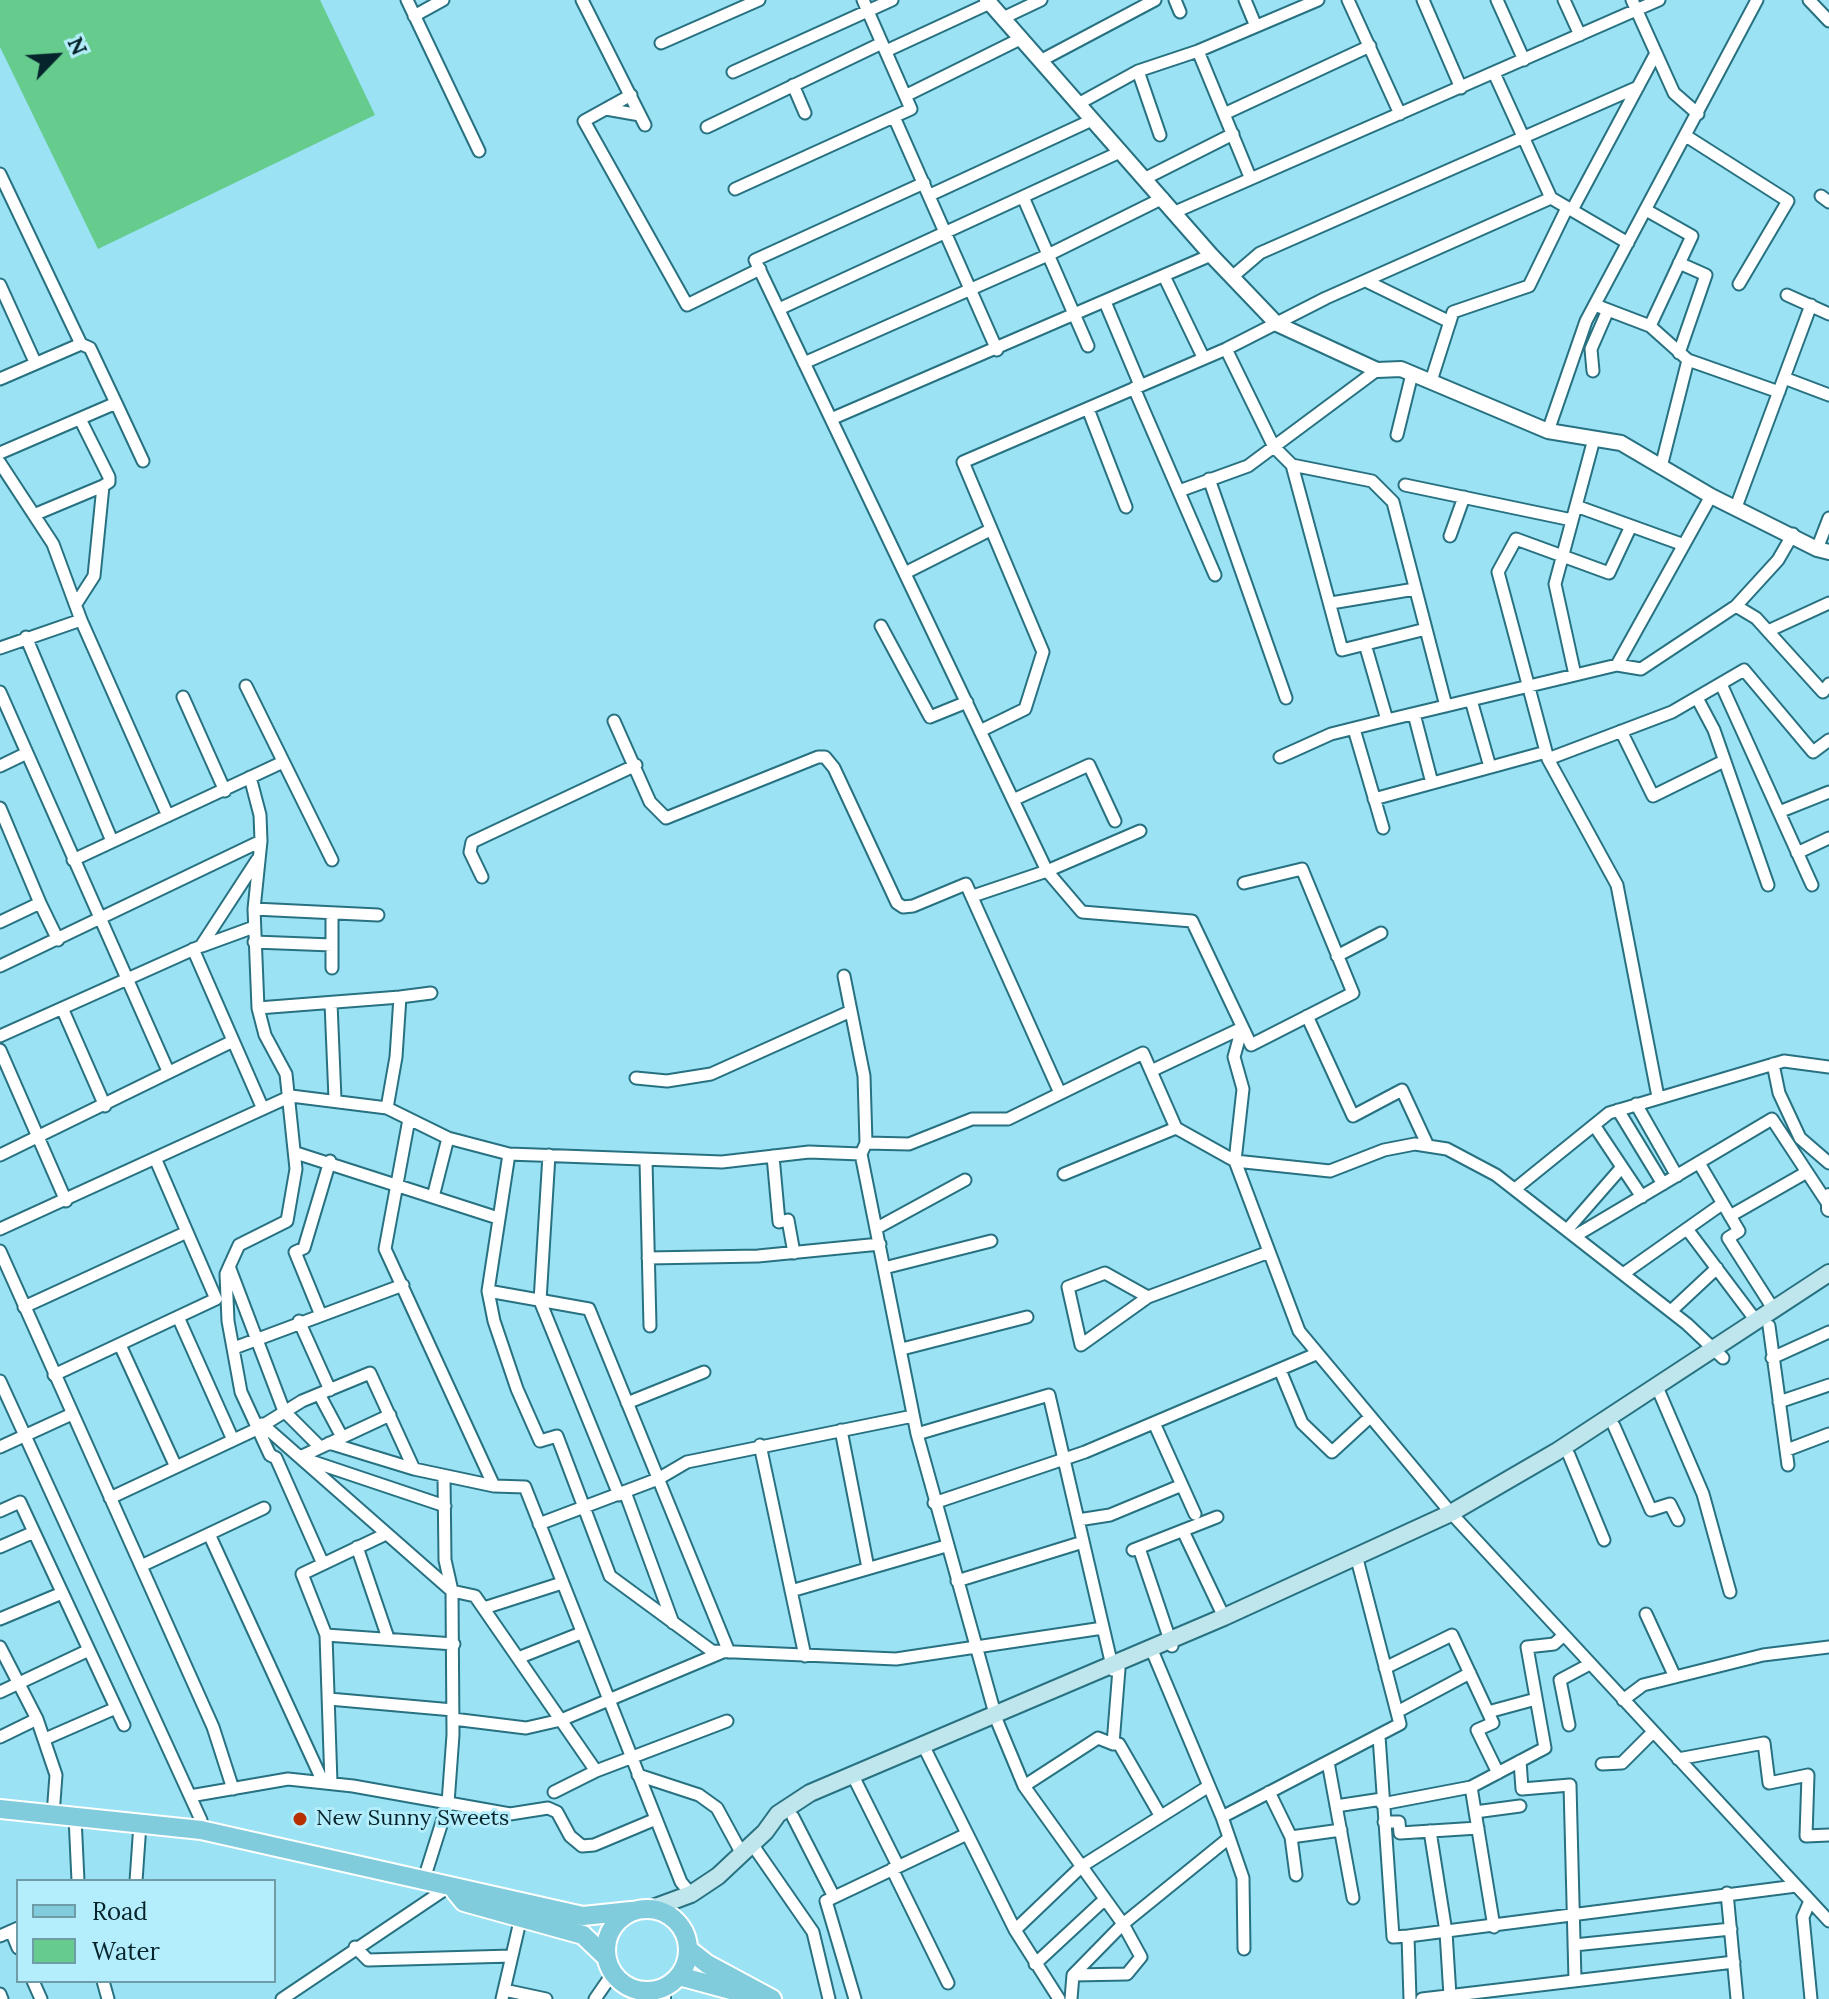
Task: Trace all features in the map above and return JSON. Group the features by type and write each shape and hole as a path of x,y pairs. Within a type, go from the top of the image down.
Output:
{"main road":[{"path":"1455,1517 1719,1354 1829,1273"},
{"path":"1767,1319 1829,1285"},
{"path":"753,1843 778,1814 810,1793 1115,1668 1358,1563 1455,1517 1569,1455 1659,1392"},
{"path":"1171,1643 1224,1617 1358,1563"},
{"path":"671,1916 691,1894 753,1843 793,1817 924,1747"},
{"path":"0,1809 201,1830 583,1916 653,1908 691,1894"},
{"path":"450,1886 464,1902 583,1935 632,1989 654,1994 679,1976 688,1949 686,1937 671,1916 653,1908"},
{"path":"609,1965 610,1929 631,1911"},
{"path":"688,1949 707,1964 772,1999"},
{"path":"679,1976 763,1999"}],"street":[{"path":"407,0 479,151"},
{"path":"414,16 443,0"},
{"path":"582,0 642,120 606,109"},
{"path":"661,43 759,0"},
{"path":"735,189 911,109 863,0"},
{"path":"733,72 892,0"},
{"path":"1003,18 1041,0"},
{"path":"1040,61 1155,0"},
{"path":"1175,0 1180,12"},
{"path":"1245,0 1255,24"},
{"path":"1078,104 1138,71 1198,51 1255,24 1318,0"},
{"path":"1348,0 1400,114"},
{"path":"1423,0 1461,88"},
{"path":"1497,0 1524,60"},
{"path":"1564,0 1580,35"},
{"path":"1175,212 1580,35 1634,5 1659,0"},
{"path":"1548,431 1595,305 1757,0"},
{"path":"1809,0 1829,21"},
{"path":"707,127 793,85 989,2 1211,255 1277,324 1377,370 1401,369 1548,431 1621,443 1711,496 1823,550 1829,518"},
{"path":"1634,5 1674,93 1698,114"},
{"path":"907,95 1020,39"},
{"path":"1224,114 1370,46"},
{"path":"1198,51 1250,177"},
{"path":"1431,381 1453,312 1529,286 1656,53"},
{"path":"1138,71 1160,135"},
{"path":"1494,73 1551,198 1628,243"},
{"path":"793,85 805,113"},
{"path":"1232,277 1260,253 1638,87"},
{"path":"631,95 584,121 687,305 760,269"},
{"path":"894,117 997,350"},
{"path":"930,195 1092,120"},
{"path":"1144,179 1233,134"},
{"path":"1686,136 1788,201 1739,284"},
{"path":"779,309 1120,152"},
{"path":"0,174 81,344 90,348 143,461"},
{"path":"924,183 755,260 1047,871 1082,912 1192,921 1251,1045 1353,993 1302,869 1244,883"},
{"path":"1023,197 1088,346"},
{"path":"804,363 1048,255 1163,198"},
{"path":"980,731 1025,709 1043,652 963,462 1226,349 1366,281 1551,198"},
{"path":"1646,210 1692,236 1650,326"},
{"path":"831,419 997,350 1211,255"},
{"path":"1661,467 1684,356 1706,275 1679,263"},
{"path":"1164,276 1203,357"},
{"path":"1366,281 1450,322"},
{"path":"0,285 35,362"},
{"path":"1787,295 1829,314"},
{"path":"1105,302 1215,575"},
{"path":"1595,305 1650,326 1684,356 1779,392"},
{"path":"1736,507 1811,305"},
{"path":"1593,371 1591,349 1608,310"},
{"path":"0,379 81,344"},
{"path":"1226,349 1274,447 1292,465 1342,650 1426,629"},
{"path":"1179,491 1248,466 1377,370"},
{"path":"1397,435 1412,374"},
{"path":"1784,378 1829,395"},
{"path":"0,453 116,403"},
{"path":"1088,409 1126,507"},
{"path":"36,514 109,482 80,419"},
{"path":"1575,675 1555,584 1594,439"},
{"path":"0,463 53,544 81,620 168,816"},
{"path":"1292,465 1372,481 1393,502 1446,706"},
{"path":"1209,479 1286,698"},
{"path":"1405,485 1572,520"},
{"path":"76,604 94,576 103,486"},
{"path":"1617,665 1711,496"},
{"path":"1450,536 1464,497"},
{"path":"1576,506 1684,545"},
{"path":"1631,526 1609,573 1516,539 1498,572 1547,756 1617,885 1658,1097"},
{"path":"905,573 990,530"},
{"path":"1280,757 1331,734 1387,720 1617,665 1641,669 1736,606 1778,560 1793,534"},
{"path":"1331,603 1415,589"},
{"path":"1768,631 1829,603"},
{"path":"1736,606 1756,618 1823,692 1829,684"},
{"path":"0,648 81,620"},
{"path":"881,626 930,717 967,702"},
{"path":"26,637 112,841"},
{"path":"1365,644 1387,720"},
{"path":"1374,799 1490,767 1547,756 1621,731 1672,712 1744,670 1813,752 1829,740"},
{"path":"1721,684 1812,885"},
{"path":"246,686 332,860"},
{"path":"0,692 168,1071"},
{"path":"183,697 225,791"},
{"path":"1697,698 1714,730 1768,885"},
{"path":"1471,700 1490,767"},
{"path":"1414,714 1432,783"},
{"path":"614,721 650,802 666,818 818,757 825,757 834,768 897,903 903,907 913,906 966,884 1060,1093"},
{"path":"1354,729 1383,828"},
{"path":"1621,731 1653,796 1724,761"},
{"path":"0,766 27,753"},
{"path":"73,860 283,762"},
{"path":"482,877 469,847 472,842 636,765"},
{"path":"1013,800 1089,765 1115,821"},
{"path":"250,777 260,815 261,841 254,909 258,1008 263,1029 282,1063 291,1096 296,1169 287,1221 239,1245 229,1267 226,1274 228,1321 241,1392 270,1455 276,1458 323,1564"},
{"path":"1779,812 1829,792"},
{"path":"0,808 58,940"},
{"path":"973,896 1047,871 1140,831"},
{"path":"1797,853 1829,838"},
{"path":"0,966 100,921 261,841"},
{"path":"197,948 259,856"},
{"path":"0,922 40,903"},
{"path":"254,909 378,915"},
{"path":"332,915 332,968"},
{"path":"0,1036 197,948 254,927"},
{"path":"1337,956 1381,933"},
{"path":"254,942 332,945"},
{"path":"197,948 263,1109"},
{"path":"844,976 864,1076 863,1148 913,1416 934,1503 996,1717 1024,1786 1123,1924 1141,1957 1127,1974 1073,1975"},
{"path":"258,1008 431,993"},
{"path":"387,1108 396,1057 400,997"},
{"path":"331,1003 335,1099"},
{"path":"62,1008 105,1106"},
{"path":"636,1078 667,1081 711,1074 851,1011"},
{"path":"1307,1016 1353,1116 1402,1090 1428,1146"},
{"path":"1151,1071 1242,1028"},
{"path":"1242,1028 1234,1057 1243,1089 1235,1161 1299,1331 1455,1517 1828,1918"},
{"path":"0,1155 233,1041"},
{"path":"0,1050 66,1201"},
{"path":"0,1229 291,1096 335,1099 387,1108 448,1138 509,1154 722,1162 909,1144 972,1119 1008,1119 1143,1053 1176,1128 1235,1161 1330,1171 1384,1150 1415,1144 1447,1149 1496,1175 1515,1189 1671,1311 1719,1354"},
{"path":"1515,1189 1594,1125 1618,1110 1784,1061 1829,1067"},
{"path":"1773,1064 1779,1093 1800,1138 1829,1163"},
{"path":"1636,1104 1677,1176"},
{"path":"1618,1110 1663,1184"},
{"path":"409,1119 385,1249 494,1486"},
{"path":"1571,1233 1642,1197 1772,1119 1828,1202"},
{"path":"1594,1125 1642,1197"},
{"path":"1064,1174 1176,1128"},
{"path":"433,1197 448,1138"},
{"path":"296,1153 330,1161 498,1218"},
{"path":"509,1154 488,1291 517,1389 540,1441 557,1436 582,1510 610,1576 712,1651 896,1659 1103,1628"},
{"path":"549,1155 540,1301 674,1625"},
{"path":"773,1156 779,1222 788,1220 794,1253"},
{"path":"54,1375 216,1299 155,1158"},
{"path":"320,1313 295,1252 304,1248 330,1161"},
{"path":"646,1161 650,1326"},
{"path":"1699,1163 1739,1231 1728,1238 1767,1319 1788,1465"},
{"path":"1571,1233 1622,1167"},
{"path":"1730,1216 1807,1172"},
{"path":"877,1228 965,1180"},
{"path":"1623,1274 1722,1204"},
{"path":"1687,1229 1717,1268 1767,1319"},
{"path":"24,1307 187,1232"},
{"path":"884,1268 991,1241"},
{"path":"648,1258 794,1253 880,1244"},
{"path":"0,1251 213,1727 233,1789"},
{"path":"1148,1297 1105,1273 1068,1287 1081,1345 1148,1297 1269,1252"},
{"path":"229,1267 284,1411 325,1445 444,1477 494,1486 525,1487 681,1882 691,1894"},
{"path":"1671,1311 1717,1268"},
{"path":"234,1348 320,1313 403,1285"},
{"path":"488,1291 589,1309 726,1652"},
{"path":"178,1317 233,1440"},
{"path":"902,1349 1027,1317"},
{"path":"299,1321 342,1437"},
{"path":"1772,1358 1829,1332"},
{"path":"120,1345 176,1467"},
{"path":"934,1503 1064,1459 1316,1354"},
{"path":"1280,1370 1302,1423 1332,1452 1370,1417"},
{"path":"627,1403 704,1372"},
{"path":"110,1498 233,1440 284,1411 370,1373 414,1469"},
{"path":"0,1381 201,1820 201,1830"},
{"path":"1779,1402 1829,1385"},
{"path":"1659,1392 1703,1494 1730,1592"},
{"path":"917,1434 1049,1395 1115,1668 1113,1744"},
{"path":"0,1447 72,1414"},
{"path":"300,1457 390,1415"},
{"path":"539,1524 658,1479 687,1462 913,1416"},
{"path":"1154,1423 1195,1514"},
{"path":"259,1426 300,1457 452,1591 475,1596 596,1771"},
{"path":"1614,1426 1651,1510 1670,1504 1678,1520"},
{"path":"841,1430 868,1568"},
{"path":"1787,1450 1829,1434"},
{"path":"760,1445 805,1656"},
{"path":"1569,1455 1604,1540"},
{"path":"300,1457 445,1506"},
{"path":"424,1879 448,1803 453,1715 452,1591 445,1560 444,1477"},
{"path":"1078,1520 1110,1515 1182,1485"},
{"path":"0,1511 20,1502 124,1725"},
{"path":"141,1566 264,1508"},
{"path":"1171,1643 1136,1549 1217,1517"},
{"path":"1183,1531 1224,1617"},
{"path":"0,1547 34,1532"},
{"path":"209,1534 327,1783"},
{"path":"327,1783 329,1699 326,1635 302,1574 386,1534"},
{"path":"957,1581 1083,1542"},
{"path":"791,1591 946,1546"},
{"path":"357,1547 388,1638"},
{"path":"1222,1817 1400,1724 1358,1563"},
{"path":"484,1608 562,1583"},
{"path":"0,1619 62,1593"},
{"path":"1646,1614 1675,1677"},
{"path":"518,1658 581,1633"},
{"path":"326,1635 454,1644"},
{"path":"1385,1668 1452,1635 1493,1723 1477,1730 1498,1773"},
{"path":"1336,1806 1471,1787 1545,1748 1527,1647 1554,1644 1564,1635"},
{"path":"0,1647 45,1739 56,1775 53,1815"},
{"path":"1623,1700 1643,1685 1763,1655 1829,1647"},
{"path":"0,1692 89,1650"},
{"path":"1152,1651 1222,1817 1243,1878 1244,1949"},
{"path":"329,1699 526,1728 561,1720 726,1652"},
{"path":"1569,1725 1560,1680 1590,1664"},
{"path":"1397,1712 1470,1673"},
{"path":"1488,1712 1536,1699"},
{"path":"45,1739 116,1708"},
{"path":"0,1737 37,1719"},
{"path":"554,1792 596,1771 632,1760 727,1721"},
{"path":"1602,1764 1622,1763 1653,1732"},
{"path":"1379,1736 1393,1937 1494,1927 1796,1886"},
{"path":"1024,1786 1098,1738 1119,1744 1160,1815"},
{"path":"1678,1759 1764,1743 1769,1783 1808,1775 1806,1836 1829,1835"},
{"path":"924,1747 1015,1930 1059,1999"},
{"path":"1520,1761 1522,1789 1570,1785 1575,1980"},
{"path":"1328,1762 1353,1898"},
{"path":"638,1775 699,1795 753,1843 813,1932 829,1999"},
{"path":"190,1796 288,1779 510,1814 548,1808 557,1812 570,1836 582,1846 594,1845 656,1819"},
{"path":"856,1782 948,1983"},
{"path":"1015,1930 1082,1866 1209,1786"},
{"path":"1471,1787 1494,1927"},
{"path":"1269,1792 1291,1837 1296,1875"},
{"path":"1475,1812 1520,1806"},
{"path":"75,1817 78,1879"},
{"path":"793,1817 834,1897"},
{"path":"1384,1822 1399,1822 1400,1833 1478,1828"},
{"path":"136,1879 140,1824"},
{"path":"1291,1837 1341,1830"},
{"path":"1430,1831 1446,1932 1443,1997"},
{"path":"855,1999 826,1901 967,1834"},
{"path":"1071,1999 1073,1975 1123,1924 1229,1838"},
{"path":"282,1999 302,1994 355,1947 450,1886"},
{"path":"1727,1893 1737,1999"},
{"path":"1035,1964 1104,1900"},
{"path":"1810,1901 1803,1917 1811,1999"},
{"path":"521,1917 503,1995 546,1999"},
{"path":"1574,1945 1731,1929"},
{"path":"1408,1936 1410,1999"},
{"path":"355,1947 368,1960 512,1956"},
{"path":"1422,1999 1734,1962"},
{"path":"595,1999 609,1965"}],"water":[{"path":"0,0 320,0 375,115 98,249 0,47"}],"place":[{"name":"New Sunny Sweets","path":"300,1819"}]}
